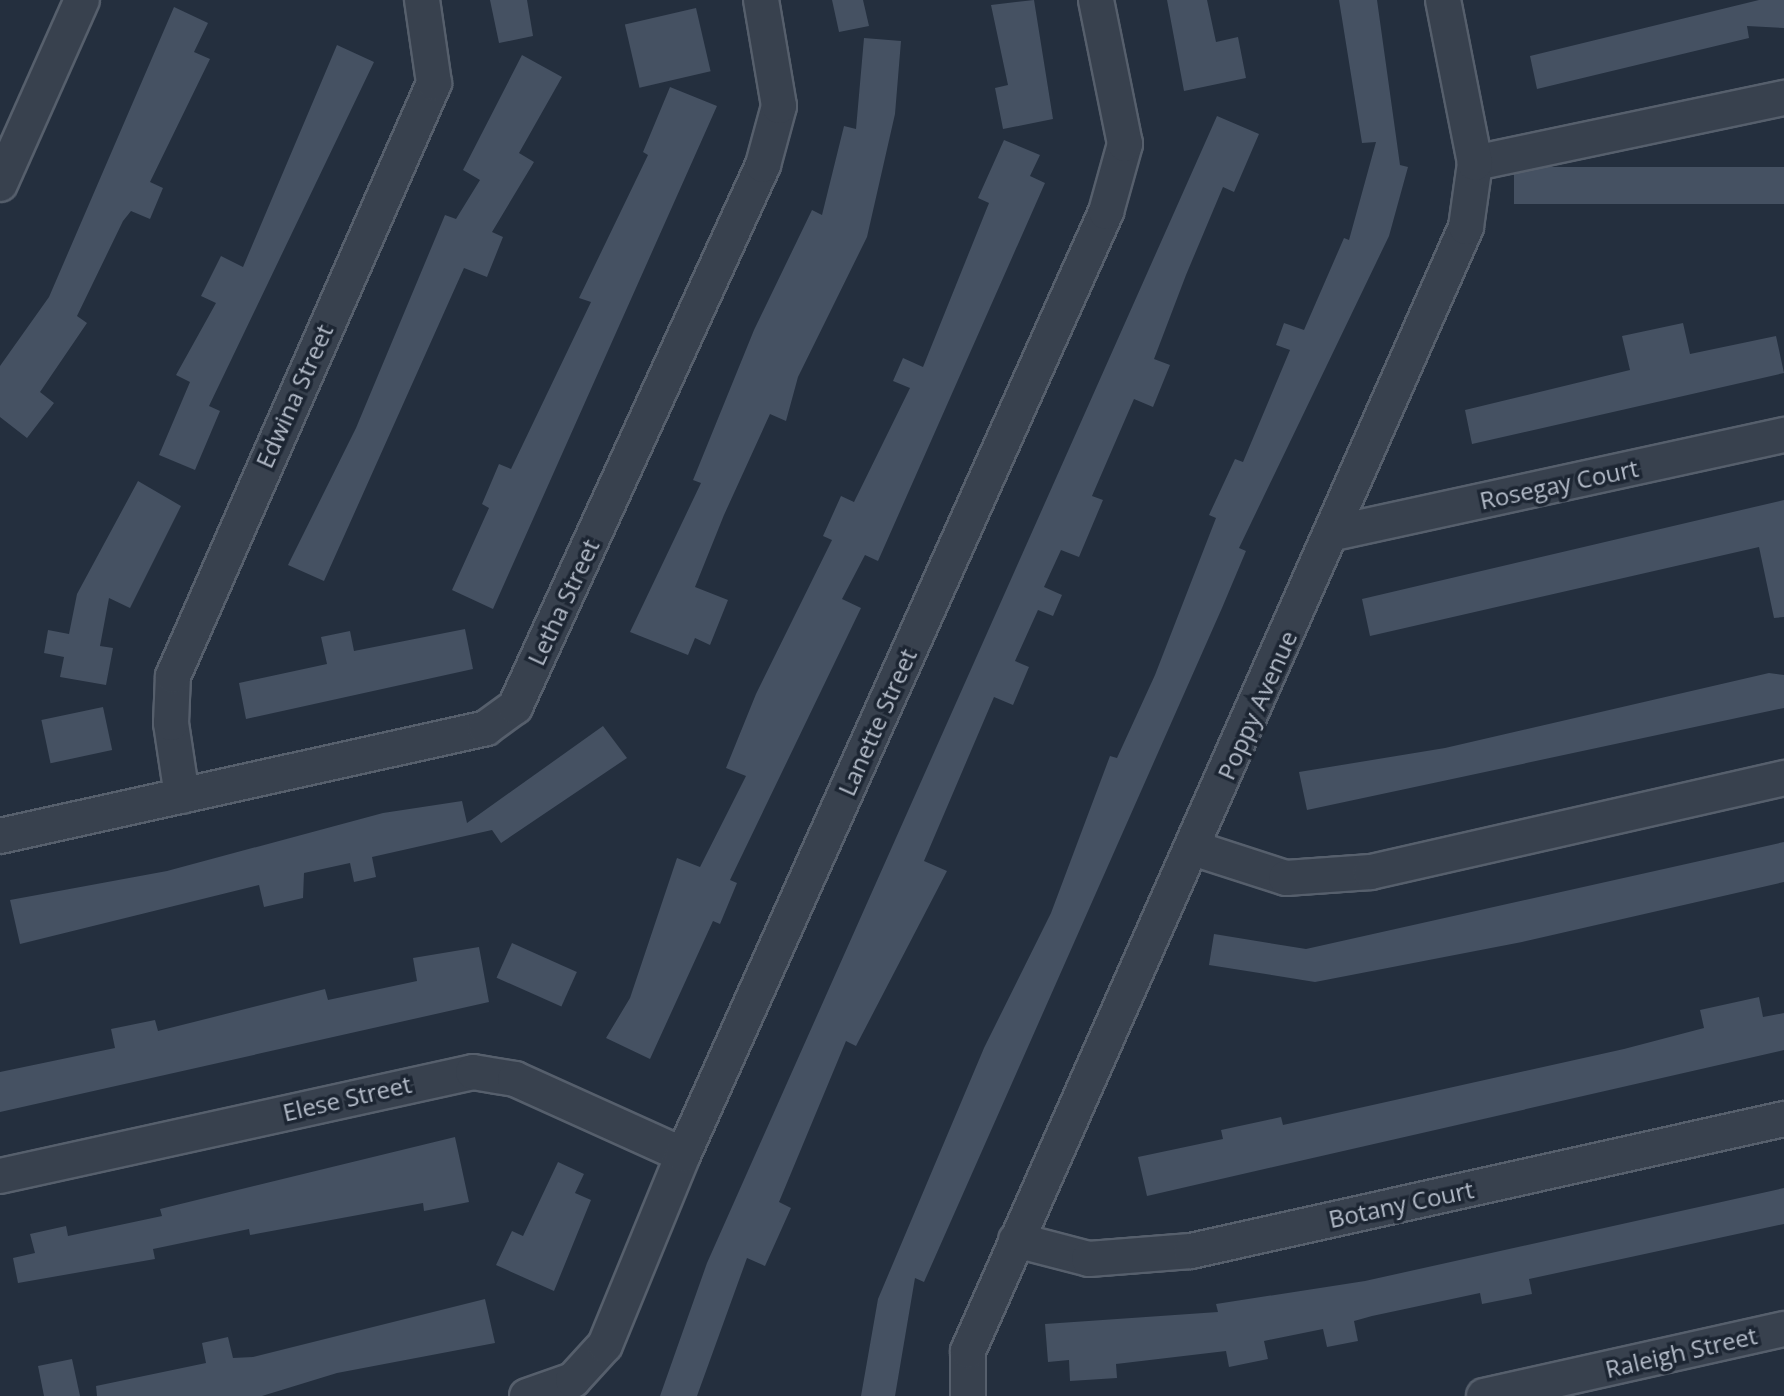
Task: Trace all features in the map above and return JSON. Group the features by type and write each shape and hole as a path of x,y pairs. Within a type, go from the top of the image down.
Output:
{"street":[{"path":"0,184 82,0"},
{"name":"Edwina Street","path":"182,796 171,723 173,676 434,83 422,0"},
{"name":"Letha Street","path":"0,836 486,728 515,707 763,165 779,106 761,0"},
{"name":"Lanette Street","path":"527,1396 573,1380 605,1345 683,1155 1106,212 1125,144 1096,0"},
{"name":"Poppy Avenue","path":"968,1396 968,1351 1334,533 1466,227 1475,163 1443,0"},
{"path":"1475,163 1784,98"},
{"name":"Rosegay Court","path":"1334,533 1784,435"},
{"path":"1193,848 1286,878 1371,872 1784,778"},
{"name":"Elese Street","path":"0,1176 473,1072 515,1079 683,1155"},
{"name":"Botany Court","path":"1016,1240 1089,1259 1191,1251 1784,1119"},
{"name":"Raleigh Street","path":"1484,1396 1784,1329"}],"building":[{"path":"490,0 527,0 533,36 499,43"},
{"path":"832,0 863,0 869,26 839,32"},
{"path":"1034,0 1053,119 1003,129 995,88 1008,85 991,5"},
{"path":"1167,0 1207,0 1216,42 1238,37 1246,78 1184,91"},
{"path":"1339,0 1377,0 1400,165 1408,167 1389,236 1239,548 1246,551 1222,608 924,1282 915,1278 895,1396 861,1396 878,1299 984,1048 1051,913 1110,756 1117,758 1155,675 1216,518 1209,515 1235,459 1243,462 1290,350 1276,345 1284,323 1304,330 1344,238 1349,240 1376,142 1362,143"},
{"path":"1759,0 1784,0 1784,28 1747,26 1749,38 1537,89 1530,56"},
{"path":"174,7 208,23 194,52 210,59 150,182 163,188 150,219 131,211 123,221 77,316 87,323 40,392 54,403 27,438 0,417 0,366 49,297"},
{"path":"696,8 711,71 639,88 625,24"},
{"path":"864,38 901,41 895,114 867,237 798,377 786,421 770,414 724,515 695,587 728,600 710,645 695,638 688,655 630,632 701,483 693,480 754,330 812,210 822,215 844,126 856,129"},
{"path":"337,45 374,62 209,406 220,411 195,470 159,455 190,382 176,375 216,303 201,296 221,256 243,267"},
{"path":"522,55 562,77 519,153 534,162 492,232 503,237 487,277 464,268 324,581 288,565 356,428 445,215 456,219 480,180 463,170"},
{"path":"670,87 717,106 493,609 452,590 489,508 482,504 499,464 511,469 591,302 579,298 648,155 643,152"},
{"path":"1217,116 1259,134 1234,192 1223,187 1186,275 1154,359 1170,365 1153,407 1134,399 1092,496 1103,500 1079,557 1061,550 1044,587 1062,595 1053,616 1038,610 1015,661 1029,667 1013,705 994,697 924,861 947,871 856,1046 846,1041 779,1202 791,1208 765,1266 747,1258 697,1396 660,1396 707,1263"},
{"path":"1004,140 1040,155 1030,176 1045,183 878,561 865,555 842,599 861,608 730,880 737,883 720,924 713,921 650,1059 606,1038 630,998 677,858 700,867 746,776 726,768 756,694 832,540 823,536 841,496 854,502 910,388 893,381 903,358 923,367 989,203 978,198"},
{"path":"1514,167 1784,167 1784,204 1514,204"},
{"path":"1683,323 1690,354 1776,336 1784,373 1472,444 1465,410 1630,370 1622,336"},
{"path":"138,481 181,506 130,608 109,598 100,646 113,648 106,685 60,677 64,657 44,653 48,630 69,634 77,594"},
{"path":"1784,500 1784,617 1774,618 1759,547 1370,636 1362,599"},
{"path":"465,629 473,669 246,719 239,683 327,664 321,637 350,631 354,651"},
{"path":"1769,673 1784,675 1784,708 1307,810 1299,772 1445,748"},
{"path":"103,707 112,750 51,763 41,720"},
{"path":"603,726 627,758 501,843 492,830 372,857 376,877 354,882 350,863 304,873 303,898 264,907 259,885 20,944 10,900 167,871 383,813 462,801 467,823"},
{"path":"1784,842 1784,882 1522,942 1315,982 1209,965 1214,934 1306,949"},
{"path":"512,943 577,972 561,1007 497,978"},
{"path":"479,947 489,1002 0,1112 0,1072 115,1048 111,1029 155,1020 158,1031 325,989 328,1000 417,981 413,958"},
{"path":"1759,997 1763,1017 1784,1013 1784,1050 1147,1196 1138,1157 1223,1139 1221,1130 1281,1117 1283,1125 1624,1049 1704,1028 1700,1010"},
{"path":"455,1137 469,1202 424,1211 423,1203 250,1235 249,1229 153,1249 155,1259 18,1283 13,1258 35,1253 30,1234 66,1226 68,1236 162,1216 160,1209"},
{"path":"558,1162 584,1174 575,1193 591,1200 554,1291 496,1265 512,1231 523,1236"},
{"path":"1784,1188 1784,1224 1529,1279 1532,1294 1482,1304 1480,1293 1372,1316 1354,1321 1358,1341 1327,1347 1323,1329 1264,1341 1268,1359 1229,1367 1226,1351 1116,1364 1117,1378 1070,1381 1069,1360 1048,1362 1045,1324 1218,1312 1216,1304 1365,1281"},
{"path":"485,1299 495,1343 337,1373 262,1396 97,1396 96,1386 206,1363 202,1343 228,1337 233,1358 253,1357"},
{"path":"72,1359 80,1396 44,1396 38,1366"}]}
